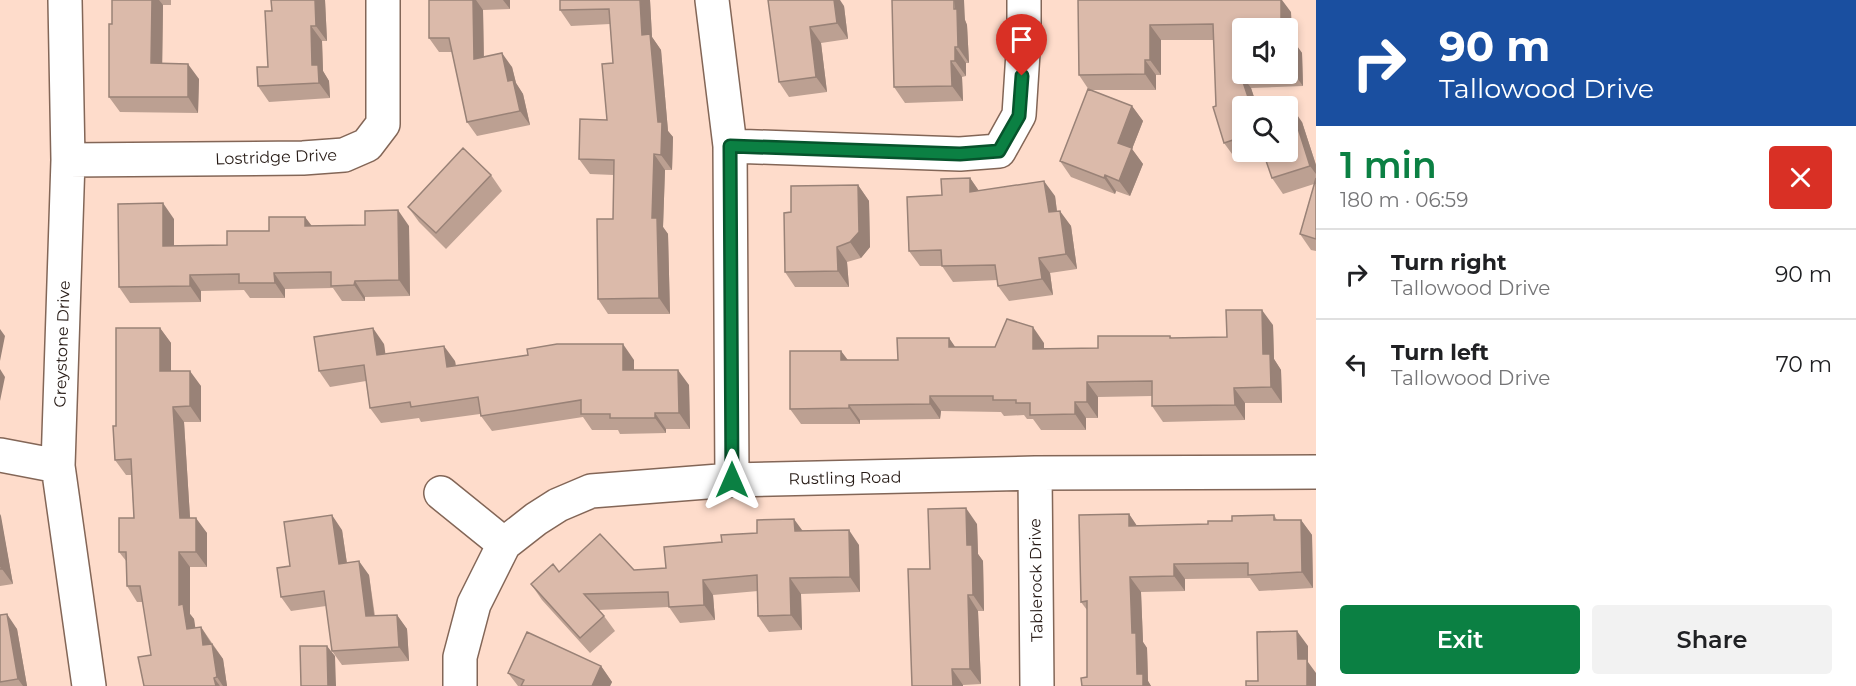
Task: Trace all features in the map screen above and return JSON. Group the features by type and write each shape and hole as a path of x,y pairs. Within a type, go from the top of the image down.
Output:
{"street":[{"name":"Greystone Drive","path":"65,0 69,160 58,466 89,686"},
{"name":"Lostridge Drive","path":"69,160 303,158 344,155 367,145 383,123 383,0"},
{"path":"712,0 730,146 732,480"},
{"path":"730,146 960,154 999,151 1019,116 1024,0"},
{"path":"0,455 58,466"},
{"name":"Rustling Road","path":"460,686 460,657 474,604 504,544 558,505 591,491 732,480 1035,473 1316,472"},
{"name":"Tablerock Drive","path":"1035,473 1038,686"},
{"path":"441,493 504,544"}],"building":[{"path":"112,0 152,0 151,63 188,64 188,97 109,97 109,24 112,24"},
{"path":"271,0 315,0 316,26 311,26 312,65 318,65 319,83 258,86 257,67 268,67 265,11 272,11"},
{"path":"429,0 473,0 474,59 502,53 508,81 513,80 520,111 467,122 449,38 429,38"},
{"path":"560,0 640,0 642,35 650,34 658,122 662,122 661,155 654,154 652,218 657,218 659,298 598,299 597,219 613,219 614,160 579,159 580,119 607,120 602,64 613,63 609,9 560,10"},
{"path":"768,0 834,0 837,23 810,27 816,77 779,82"},
{"path":"892,0 954,0 954,9 957,9 958,47 955,47 955,61 951,61 952,86 894,87"},
{"path":"1078,0 1281,0 1281,18 1232,18 1232,84 1244,84 1248,96 1232,96 1232,140 1224,143 1213,107 1216,106 1213,24 1150,25 1150,60 1145,60 1145,74 1079,75"},
{"path":"1088,89 1132,106 1118,143 1132,148 1119,181 1105,175 1104,178 1060,161"},
{"path":"1298,128 1310,166 1272,178 1266,162 1298,162"},
{"path":"463,148 491,175 436,233 408,207"},
{"path":"970,178 970,192 1044,181 1049,212 1060,211 1066,254 1039,258 1042,279 998,286 995,265 942,266 941,250 909,251 907,197 942,195 941,179"},
{"path":"1316,178 1316,239 1300,234"},
{"path":"858,185 859,232 850,242 837,247 838,271 785,272 784,213 791,212 791,186"},
{"path":"163,203 163,246 227,245 227,231 269,231 269,217 305,217 305,226 365,225 365,211 398,210 399,280 355,281 354,285 331,286 331,272 274,273 275,283 239,283 239,274 190,275 190,286 119,287 118,204"},
{"path":"1226,310 1262,310 1263,354 1270,354 1271,387 1234,388 1235,405 1152,406 1152,381 1087,382 1087,402 1075,402 1075,414 1030,415 1030,403 1016,403 1016,400 993,400 993,396 930,396 930,404 849,405 849,408 790,409 790,351 841,351 841,360 898,360 897,338 949,338 949,347 995,347 1007,319 1033,327 1033,349 1098,348 1098,336 1227,337"},
{"path":"116,328 160,328 160,371 190,371 190,406 173,407 180,518 196,518 196,552 179,552 179,605 183,604 187,629 201,627 203,645 212,644 217,677 214,678 216,686 144,686 138,657 151,655 140,586 127,586 126,552 119,552 119,518 134,518 131,459 115,460 113,426 116,426"},
{"path":"373,328 377,355 444,346 447,367 528,355 527,349 557,344 623,344 623,370 678,370 679,413 655,413 655,418 610,418 610,414 581,414 581,400 481,416 478,397 411,407 410,402 370,408 364,365 319,371 314,337"},
{"path":"966,508 967,545 972,545 973,595 968,595 970,669 952,669 953,686 912,686 908,569 930,569 928,509"},
{"path":"1129,514 1129,526 1208,524 1208,521 1232,521 1232,516 1274,515 1274,520 1301,520 1302,572 1248,575 1248,563 1174,564 1174,576 1130,577 1132,633 1136,633 1137,674 1143,674 1143,686 1082,686 1081,678 1087,677 1087,601 1081,602 1079,515"},
{"path":"332,515 339,564 359,561 366,616 397,615 399,647 332,651 324,591 281,597 277,568 290,566 284,522"},
{"path":"794,519 795,531 849,530 850,577 790,578 791,615 758,616 757,575 703,580 704,605 669,607 668,592 584,594 604,616 580,638 531,584 553,564 559,572 600,534 634,570 666,568 664,547 722,542 721,535 757,533 757,520"},
{"path":"7,614 18,679 0,682 0,615"},
{"path":"1297,631 1298,659 1307,659 1307,686 1246,686 1246,681 1258,681 1257,632"},
{"path":"527,632 601,666 592,686 521,686 524,680 508,673"},
{"path":"300,646 327,646 328,686 301,686"}],"route":[{"path":"732,480 730,146 960,154 999,151 1019,116 1022,76"}]}
